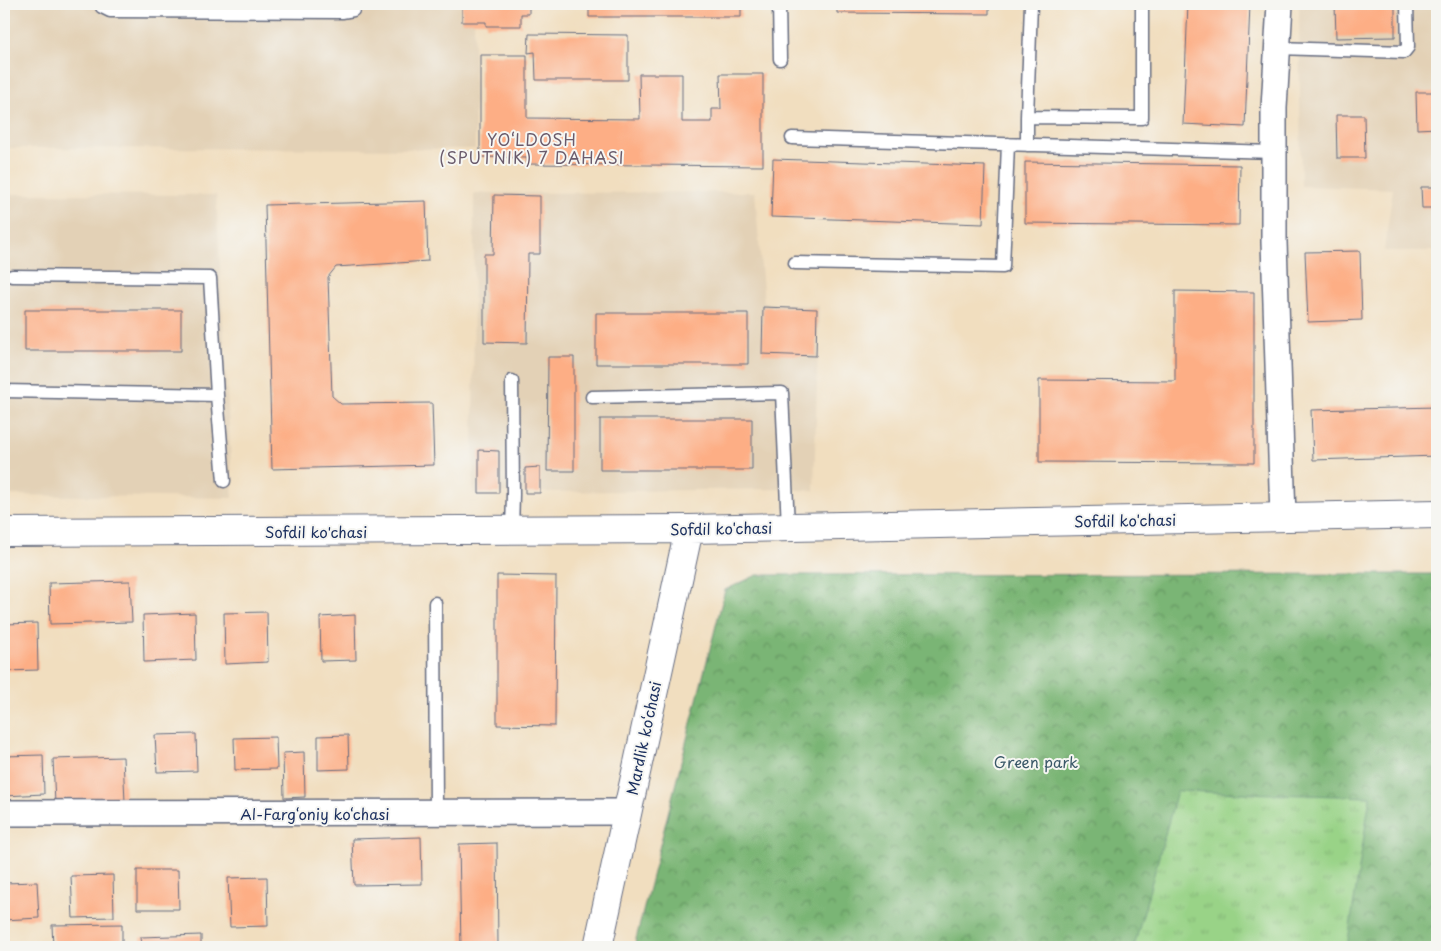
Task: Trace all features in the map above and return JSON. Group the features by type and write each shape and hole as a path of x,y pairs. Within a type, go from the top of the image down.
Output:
{"street":[{"path":"1280,4 1274,152 1274,242 1283,517"},
{"name":"Sofdil ko'chasi","path":"4,532 689,529 1437,514"},
{"name":"Mardlik ko‘chasi","path":"598,947 689,529"},
{"name":"Al-Farg‘oniy ko‘chasi","path":"4,813 627,812"}],"lane":[{"path":"102,4 102,7 110,11 342,12 353,10 355,4"},
{"path":"779,4 780,60"},
{"path":"1027,145 1031,4"},
{"path":"1027,117 1142,118 1142,4"},
{"path":"1277,48 1404,52 1408,47 1407,4"},
{"path":"792,138 1274,152"},
{"path":"795,263 1003,267 1008,144"},
{"path":"12,276 210,278 224,481"},
{"path":"512,381 514,494 512,530"},
{"path":"4,390 217,395"},
{"path":"592,397 782,393 788,527"},
{"path":"435,603 436,812"}],"shaded area":[{"path":"4,4 474,4 475,149 4,148"},
{"path":"1299,4 1437,4 1437,251 1384,251 1393,189 1301,186"},
{"path":"755,192 764,303 819,306 814,491 786,489 473,493 474,193"},
{"path":"4,194 216,195 233,498 4,495"}],"green space":[{"name":"Green park","path":"1437,574 1437,947 634,947 725,590 757,575"},
{"path":"1177,791 1370,797 1347,947 1134,947"}],"building":[{"path":"462,4 529,4 529,14 521,14 521,26 486,26 486,22 462,22"},
{"path":"589,4 741,4 741,17 589,17"},
{"path":"837,4 989,4 989,14 837,13"},
{"path":"1188,4 1250,4 1245,127 1183,124"},
{"path":"1335,4 1395,4 1395,37 1336,38"},
{"path":"529,34 628,35 628,80 536,80 535,52 528,53"},
{"path":"480,55 527,55 527,118 640,119 639,74 682,74 682,122 712,122 712,109 721,109 720,74 763,74 763,166 527,164 527,158 480,157"},
{"path":"1416,92 1437,92 1437,128 1417,129"},
{"path":"1336,115 1364,115 1365,158 1337,158"},
{"path":"773,159 985,166 983,224 771,217"},
{"path":"1025,162 1240,165 1239,225 1025,223"},
{"path":"1421,187 1437,187 1437,208 1422,208"},
{"path":"494,195 540,196 540,254 528,254 527,343 484,342 484,254 493,254"},
{"path":"426,201 428,261 336,267 328,277 332,396 341,404 432,403 434,465 272,469 265,205"},
{"path":"1360,251 1362,320 1308,322 1305,252"},
{"path":"1175,291 1254,292 1254,463 1039,462 1039,380 1175,381"},
{"path":"763,307 817,309 816,356 762,354"},
{"path":"25,310 181,310 181,351 25,351"},
{"path":"596,313 748,313 748,364 596,364"},
{"path":"548,357 574,357 574,471 547,471"},
{"path":"1437,407 1437,456 1313,460 1311,410"},
{"path":"600,419 752,419 752,470 600,470"},
{"path":"479,450 499,451 499,493 479,493"},
{"path":"540,467 540,493 525,493 525,468"},
{"path":"497,575 556,576 555,726 497,725"},
{"path":"130,581 132,622 50,624 49,583"},
{"path":"267,612 268,662 225,664 224,613"},
{"path":"195,613 196,660 144,662 143,615"},
{"path":"355,615 356,660 321,661 320,617"},
{"path":"37,623 38,670 4,671 4,624"},
{"path":"196,734 197,771 157,772 155,735"},
{"path":"348,735 349,769 318,770 318,736"},
{"path":"276,737 277,769 235,770 234,738"},
{"path":"304,752 305,797 284,798 283,753"},
{"path":"43,755 44,794 4,796 4,756"},
{"path":"123,757 125,802 55,804 53,759"},
{"path":"421,837 422,884 354,885 352,839"},
{"path":"497,843 498,947 461,947 459,844"},
{"path":"137,870 178,870 179,909 137,909"},
{"path":"113,875 114,917 73,918 71,876"},
{"path":"267,877 268,926 230,927 228,878"},
{"path":"37,882 39,918 4,920 4,883"},
{"path":"122,924 122,947 53,947 52,925"},
{"path":"201,935 201,947 142,947 141,937"}],"district":[{"name":"YO‘LDOSH (SPUTNIK) 7 DAHASI","path":"532,148"}]}
